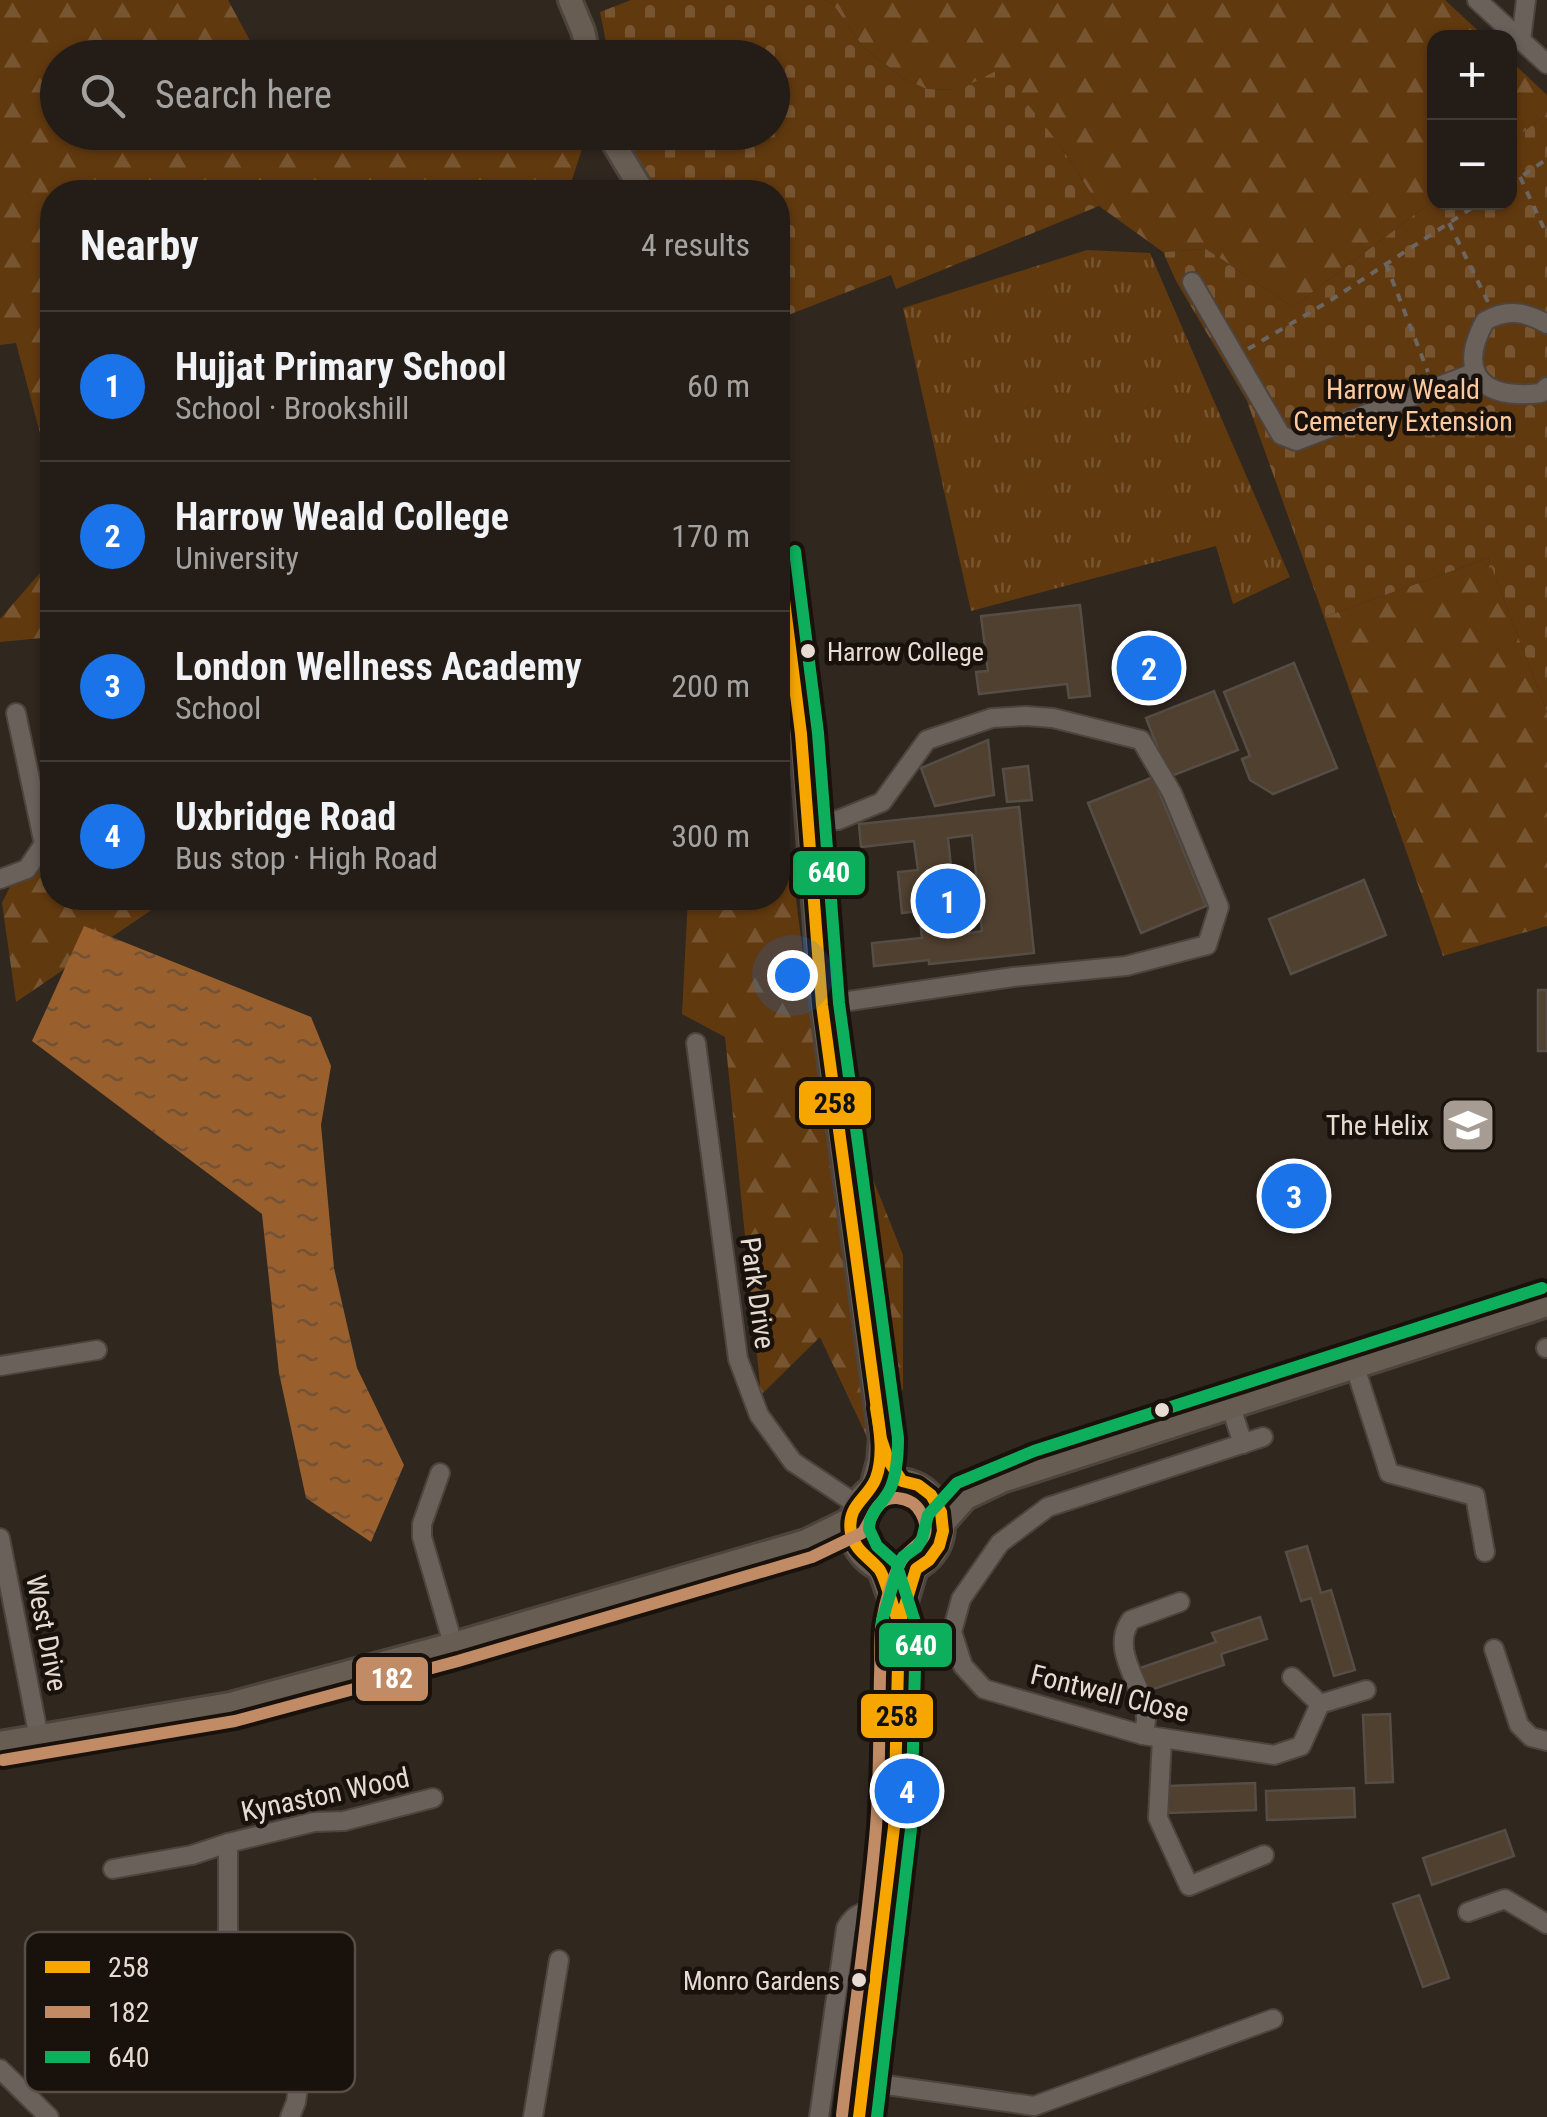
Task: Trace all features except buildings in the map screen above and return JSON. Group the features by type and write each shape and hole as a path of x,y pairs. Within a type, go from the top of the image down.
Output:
{"main road":[{"path":"570,0 585,40"},
{"path":"618,150 636,180"},
{"path":"790,647 801,734 822,1006 881,1439 888,1460 902,1480"},
{"path":"942,1525 966,1498 1039,1468 1547,1304"},
{"path":"0,1743 230,1704 806,1541 860,1503 886,1481 918,1485 931,1495 941,1512 939,1546 916,1569 880,1570 866,1561 851,1535 860,1503 879,1460 881,1439"},
{"path":"931,1495 966,1498"},
{"path":"806,1541 856,1548"},
{"path":"859,2117 894,1826 898,1628 916,1569"},
{"path":"880,1570 898,1628"}],"street":[{"path":"1477,0 1547,64"},
{"path":"1521,40 1526,0"},
{"path":"1192,282 1281,435 1296,441 1476,372"},
{"path":"1545,394 1522,396 1490,390 1476,372 1474,348 1485,321 1505,312 1516,312 1547,324"},
{"path":"16,713 40,825"},
{"path":"808,824 838,820 882,802 927,740 992,718 1053,718 1141,740 1172,793 1219,907 1207,945 1126,966 996,980 822,1006"},
{"path":"0,879 27,869 40,850"},
{"name":"Park Drive","path":"696,1043 738,1359 759,1415 793,1462 860,1503"},
{"path":"0,1366 97,1350"},
{"path":"1355,1367 1390,1473 1476,1496 1485,1552"},
{"path":"1231,1407 1243,1444"},
{"path":"898,1628 952,1632 961,1599 1000,1543 1048,1507 1263,1437"},
{"path":"440,1473 422,1524 422,1537 453,1644"},
{"name":"West Drive","path":"0,1538 38,1738"},
{"path":"1180,1602 1131,1620 1124,1632 1125,1656 1152,1737 1158,1818 1189,1886 1264,1855"},
{"name":"Fontwell Close","path":"952,1632 962,1666 984,1689 1152,1737 1274,1755 1301,1746 1320,1704"},
{"path":"1494,1649 1519,1725 1531,1737 1547,1741"},
{"path":"1292,1678 1320,1704 1366,1690"},
{"name":"Kynaston Wood","path":"112,1869 192,1856 314,1822 344,1821 433,1798"},
{"name":"Kynaston Wood","path":"228,1843 228,1932"},
{"path":"1468,1912 1505,1898 1547,1924"},
{"path":"819,2117 846,1928 862,1912 884,1911"},
{"path":"533,2117 559,1960"},
{"path":"865,2082 1034,2106 1272,2018"},
{"path":"0,2069 49,2117"},
{"path":"290,2117 298,2092"}],"path":[{"path":"1517,179 1547,159"},
{"path":"1520,177 1547,235"},
{"path":"1235,356 1331,300 1469,210"},
{"path":"1450,223 1494,316"},
{"path":"1386,264 1434,388"}],"green space":[{"path":"0,0 228,0 250,40 40,40 40,150 582,150 572,180 40,180 40,433 16,343 0,345"},
{"path":"631,0 832,3 863,47 904,79 926,89 958,90 1000,69 1059,144 1099,206 896,289 891,275 790,314 790,180 646,180 633,150 790,150 790,40 606,40 600,12"},
{"path":"824,0 1445,0 1477,30 1427,30 1427,205 1293,307 1206,249 1163,252 1099,206 1059,144 958,90 926,89 904,79 863,47 832,3"},
{"path":"1517,67 1547,95 1547,114 1517,137"},
{"name":"Harrow Weald Cemetery Extension","path":"1547,114 1547,712 1488,558 1324,617 1247,401 1163,252 1206,249 1293,307 1427,205 1427,210 1517,210 1517,137"},
{"path":"1087,250 1150,253 1290,577 1233,604 1216,546 971,611 903,308"},
{"path":"1488,558 1547,712 1547,926 1443,956 1324,617"},
{"path":"40,573 40,638 0,642 0,619"},
{"path":"40,825 40,910 150,910 16,1002 2,903"},
{"path":"790,852 812,1025 903,1255 903,1389 867,1437 820,1337 761,1395 725,1037 682,1014 687,910 790,910"}],"water":[{"path":"84,926 311,1017 331,1066 321,1125 334,1268 357,1368 404,1465 371,1542 306,1498 279,1373 262,1214 32,1041"}],"transit line":[{"name":"640","path":"795,551 818,733 839,1003 898,1438 893,1481 871,1517 869,1529 877,1546 896,1563 916,1625 911,1829 877,2117"},
{"name":"258","path":"790,647 801,734 822,1005 881,1439 888,1460 902,1481 918,1485 931,1495 941,1512 943,1531 939,1546 916,1569 899,1625 894,1827 859,2117"},
{"name":"640","path":"881,1651 882,1621 899,1564 922,1539 928,1515 957,1483 1034,1451 1542,1288"},
{"name":"258","path":"876,1408 881,1443 878,1470 850,1523 856,1545 884,1580 899,1628 898,1652"},
{"name":"182","path":"3,1760 235,1721 458,1661 812,1557 862,1533 883,1501 908,1501 921,1513 926,1531 900,1563 882,1621 876,1827 842,2115"}],"place":[{"name":"Harrow College","path":"808,651"},
{"name":"Harrow Weald College","path":"1149,668"},
{"name":"Hujjat Primary School","path":"948,901"},
{"name":"The Helix","path":"1468,1125"},
{"name":"London Wellness Academy","path":"1294,1196"},
{"name":"Uxbridge Road","path":"907,1791"},
{"name":"Monro Gardens","path":"859,1980"}]}
